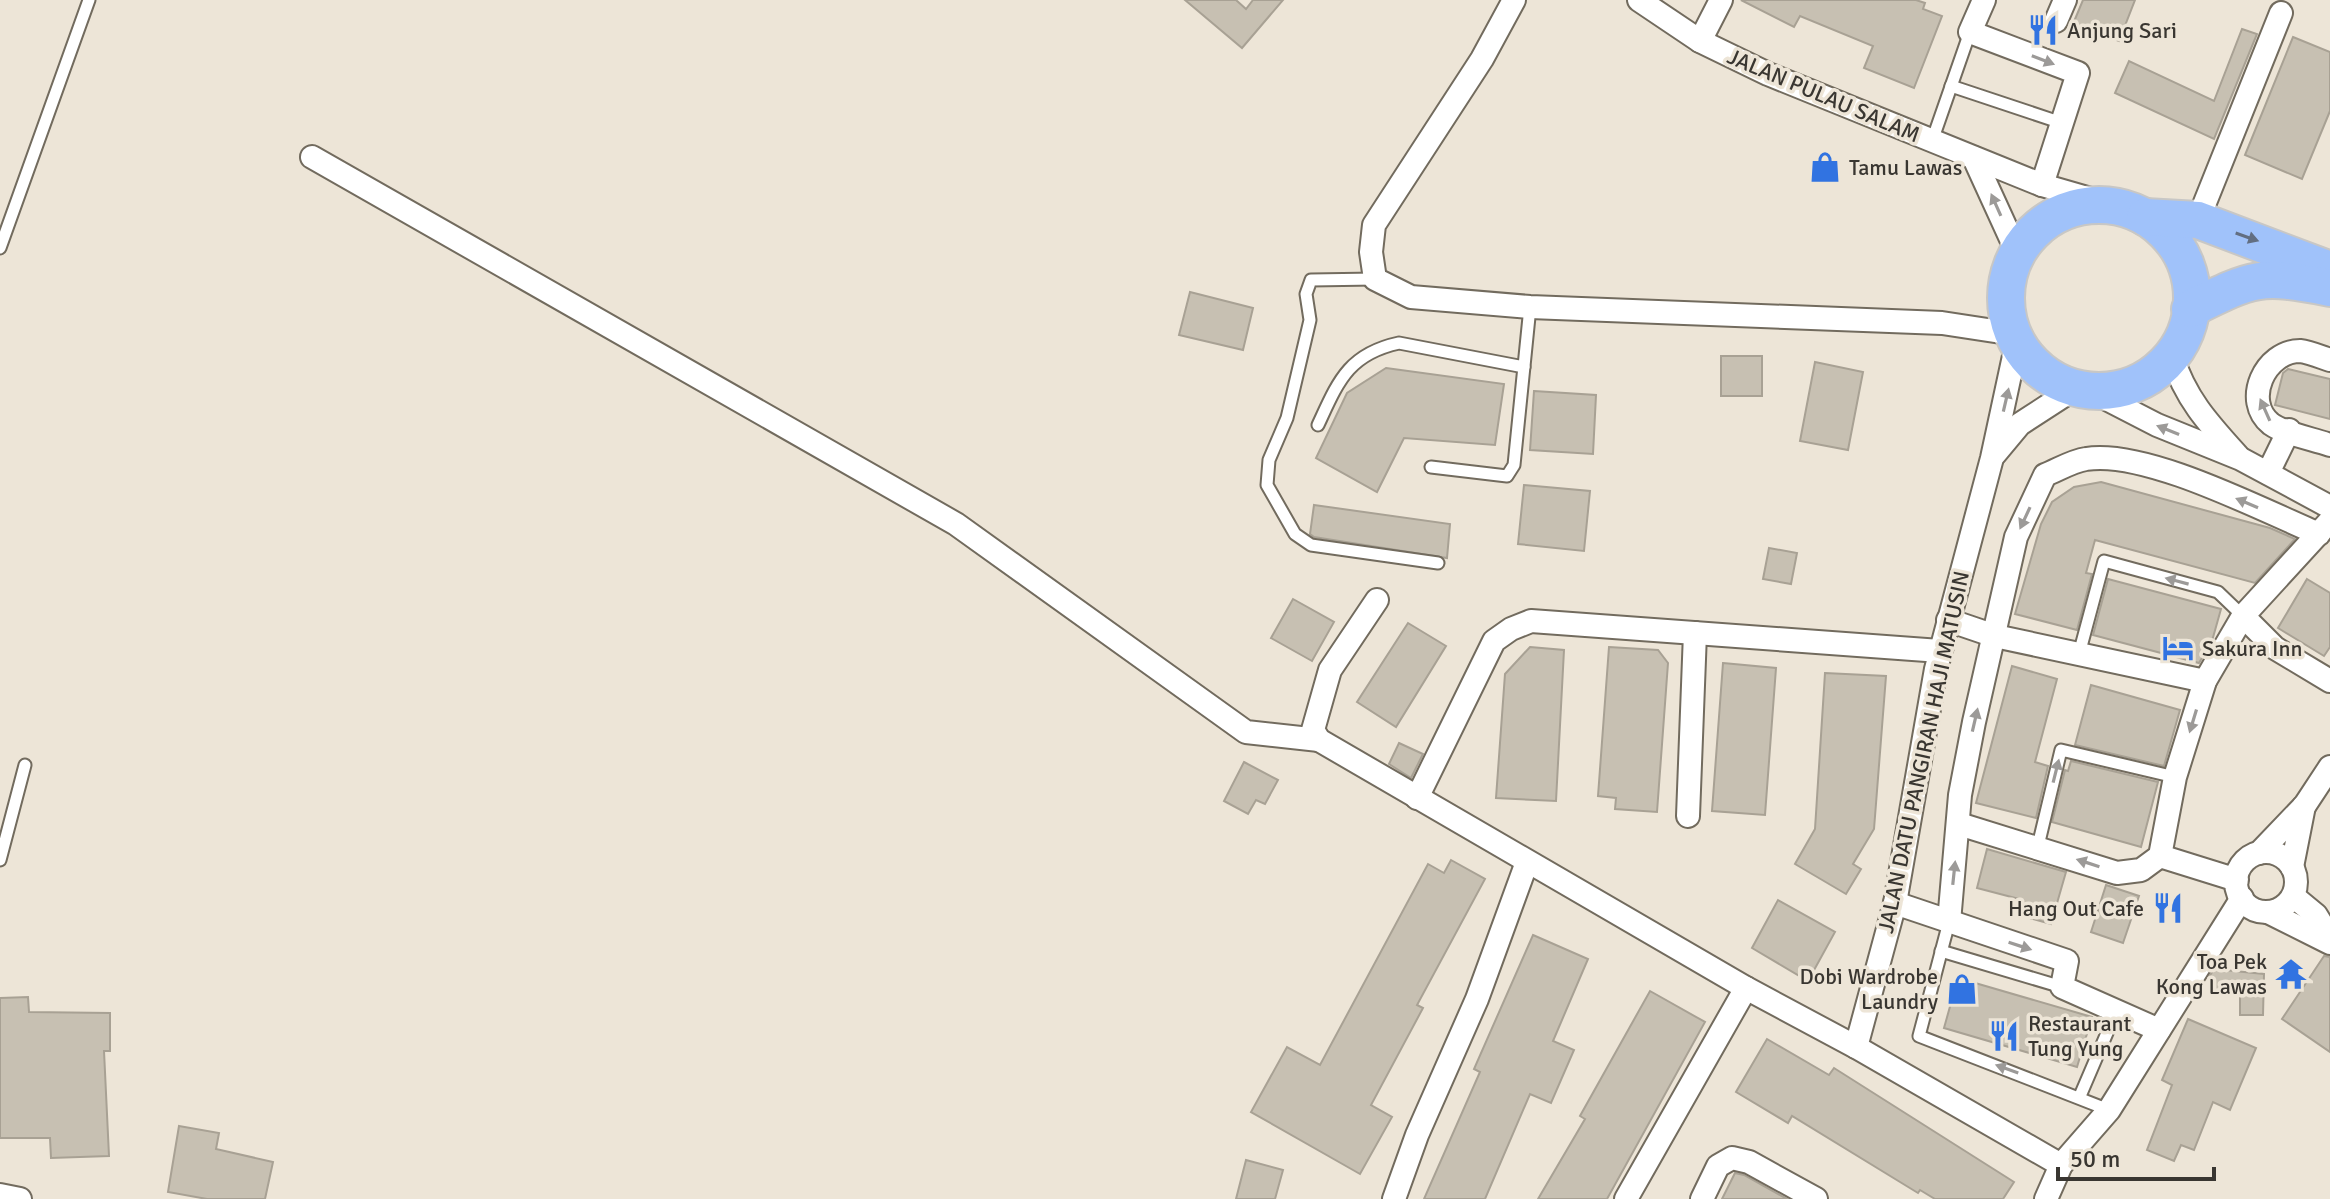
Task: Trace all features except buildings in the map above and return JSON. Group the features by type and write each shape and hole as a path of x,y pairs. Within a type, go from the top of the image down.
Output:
{"main road":[{"path":"2145,217 2173,242 2187,269 2190,309 2187,329 2172,356 2136,383 2122,389 2084,389 2061,384 2036,367 2015,338 2006,312 2007,281 2017,252 2036,228 2062,211 2108,204 2145,217 2198,220 2330,270"},
{"path":"2190,309 2247,281 2281,278 2330,288"}],"street":[{"path":"1514,0 1482,59 1374,225 1371,252 1375,279 1411,297 1530,307 1942,323 2015,338"},
{"name":"JALAN PULAU SALAM","path":"1639,0 1700,41 1768,74 2042,185 2108,204"},
{"path":"1700,41 1721,0"},
{"path":"1984,0 1970,32 2078,73 2042,185"},
{"path":"2198,220 2281,13"},
{"path":"312,157 956,524 1246,732 1319,740 1746,988 1856,1047 2061,1165"},
{"path":"1974,158 2017,252"},
{"name":"JALAN DATU PANGIRAN HAJI MATUSIN","path":"1856,1047 1895,903 1940,651 1992,458 2015,338"},
{"path":"2330,360 2299,351 2267,365 2259,385 2260,406 2271,424 2330,445"},
{"path":"2172,356 2182,388 2196,410 2241,459"},
{"path":"1992,458 2020,424 2084,389 2157,425 2241,459 2330,507"},
{"path":"2268,473 2289,430"},
{"path":"1949,922 1960,795 2016,537 2045,475 2085,459 2125,460 2202,483 2324,528 2243,616 2205,681 2175,777 2160,856 2141,870 2117,873 1959,824"},
{"path":"1319,740 1313,730 1330,670 1377,600"},
{"path":"2243,616 2275,648 2330,681"},
{"path":"1948,620 1995,636 2205,681"},
{"path":"1417,798 1494,641 1511,629 1531,621 1940,651"},
{"path":"1688,816 1695,633"},
{"path":"2046,1199 2061,1165 2109,1110 2159,1030 2239,889 2244,863 2259,853 2305,805 2330,767"},
{"path":"2292,867 2305,805"},
{"path":"2259,853 2278,854 2292,867 2296,876 2293,896 2278,910 2268,912"},
{"path":"2160,856 2239,889 2248,906 2330,940"},
{"path":"1394,1199 1417,1135 1477,999 1527,862"},
{"path":"2293,896 2316,915 2330,940"},
{"path":"1895,903 2067,961 2062,987 2159,1030"},
{"path":"1626,1199 1746,988"},
{"path":"1702,1199 1718,1166 1732,1158 1749,1162 1816,1199"},
{"path":"0,1195 20,1199"}],"lane":[{"path":"0,248 89,0"},
{"path":"1932,141 1970,32"},
{"path":"1951,86 2062,123"},
{"path":"1375,279 1311,280 1306,294 1310,320 1287,418 1269,460 1267,485 1295,534 1311,545 1438,563"},
{"path":"1431,467 1507,476 1514,465 1530,307"},
{"path":"1318,425 1341,375 1369,351 1381,347 1399,343 1524,367"},
{"path":"2079,654 2104,561 2218,592 2243,616"},
{"path":"2038,846 2061,750 2175,777"},
{"path":"0,860 25,765"},
{"path":"1949,922 1919,1036 2080,1096 2109,1110"},
{"path":"1941,951 2062,987"},
{"path":"2080,1096 2116,1012"}],"place":[{"name":"Anjung Sari","path":"2043,30"},
{"name":"Tamu Lawas","path":"1825,167"},
{"name":"Sakura Inn","path":"2178,648"},
{"name":"Hang Out Cafe","path":"2168,908"},
{"name":"Toa Pek Kong Lawas","path":"2291,974"},
{"name":"Dobi Wardrobe Laundry","path":"1962,989"},
{"name":"Restaurant Tung Yung","path":"2004,1036"}]}
